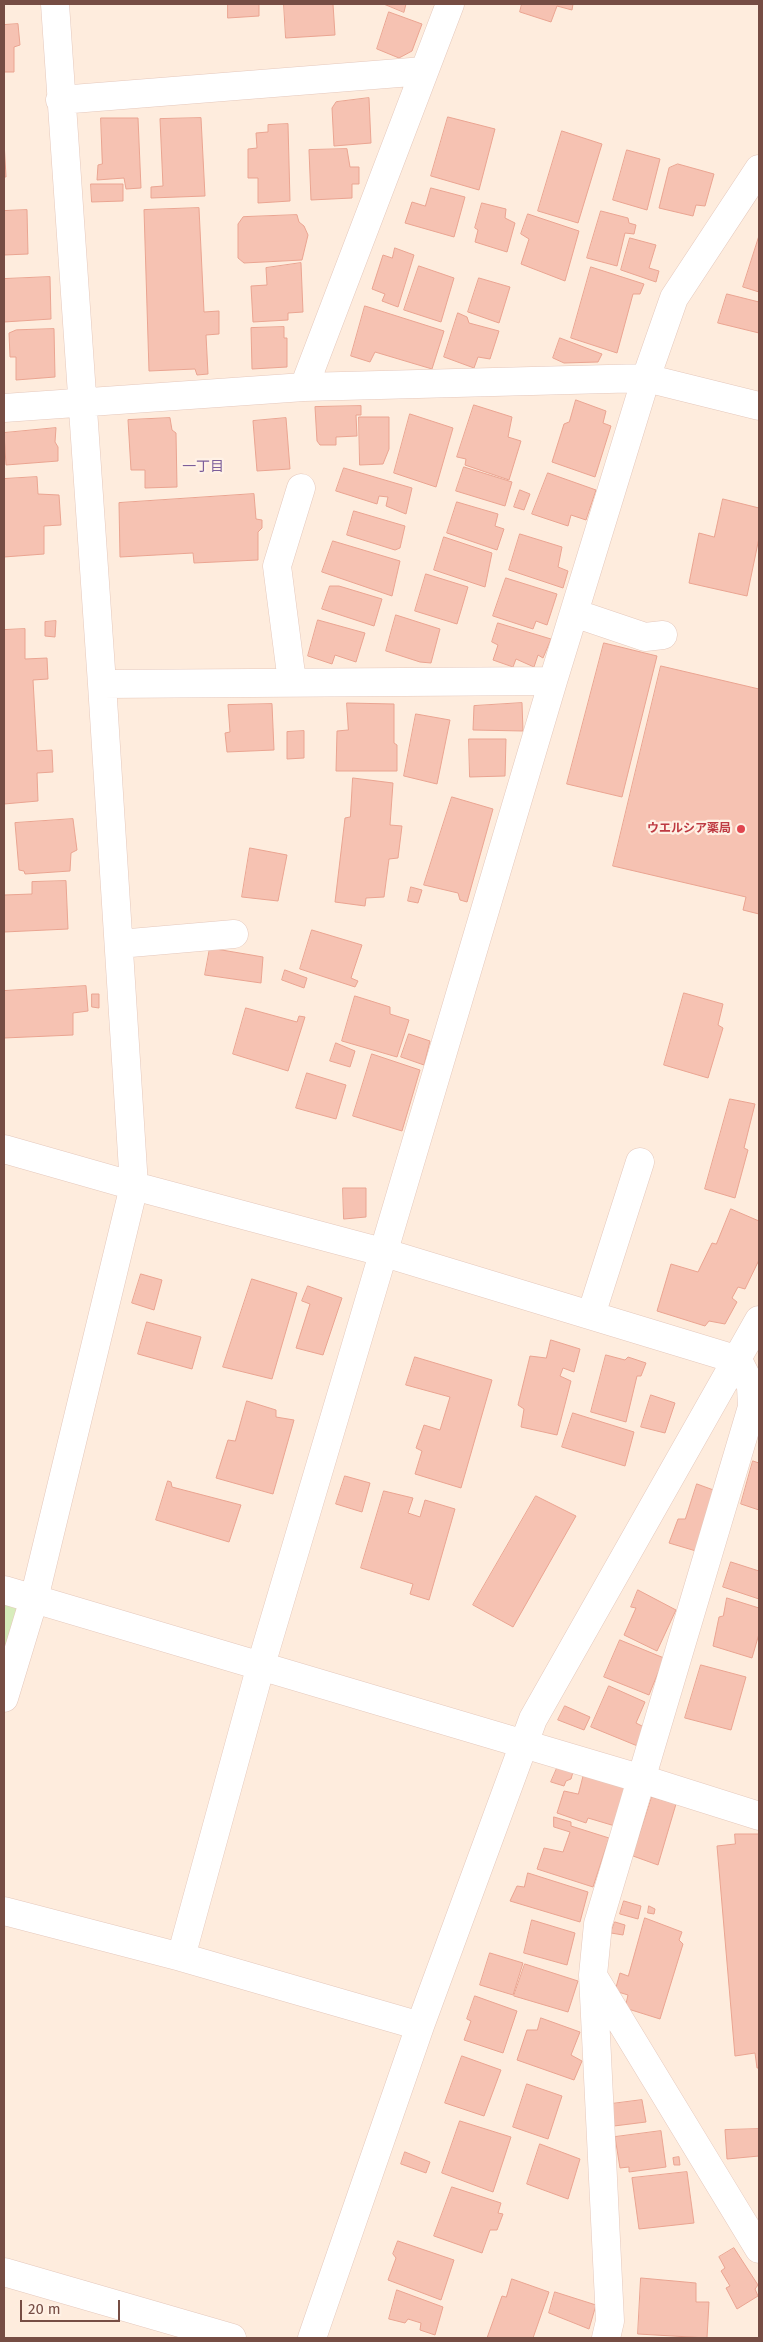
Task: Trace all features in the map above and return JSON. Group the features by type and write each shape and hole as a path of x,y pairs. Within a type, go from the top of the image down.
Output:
{"street":[{"path":"4,1698 34,1599 134,1186 102,684 60,100 55,4"},
{"path":"304,388 450,4"},
{"path":"60,100 424,71"},
{"path":"181,1958 260,1666 553,681 646,378 674,298 759,169"},
{"path":"4,408 304,388 646,378 759,406"},
{"path":"292,682 277,566 301,488"},
{"path":"574,613 645,637 663,635"},
{"path":"102,684 553,681"},
{"path":"119,944 234,934"},
{"path":"4,1149 134,1186 382,1252 738,1360 751,1386 752,1406 598,1924 593,1975 610,2321 606,2338"},
{"path":"592,1315 640,1162"},
{"path":"312,2338 420,2026 533,1719 759,1320"},
{"path":"4,1590 642,1779 759,1816"},
{"path":"4,1911 181,1958 420,2026"},
{"path":"593,1975 759,2250"},
{"path":"4,2272 232,2338"}],"green space":[{"path":"4,1590 14,1593 25,1620 4,1690"}],"building":[{"path":"228,4 259,4 259,16 228,18"},
{"path":"284,4 333,4 335,35 286,38"},
{"path":"384,4 406,4 404,12"},
{"path":"522,4 573,4 572,10 557,6 551,22 520,12"},
{"path":"389,12 422,24 412,51 399,58 377,49"},
{"path":"18,24 20,45 14,47 14,72 4,72 4,25"},
{"path":"369,98 371,143 334,146 332,108 336,102"},
{"path":"448,117 495,129 479,190 431,176"},
{"path":"101,118 138,118 141,188 126,189 124,178 97,180 98,165 102,164"},
{"path":"201,118 205,196 151,198 151,187 163,186 160,119"},
{"path":"288,124 290,201 258,203 258,178 248,178 248,149 257,148 256,133 268,132 268,125"},
{"path":"562,131 602,144 578,223 538,211"},
{"path":"4,141 6,177 4,177"},
{"path":"347,149 350,167 359,167 359,184 352,184 352,198 311,200 309,150"},
{"path":"627,150 660,159 647,210 613,200"},
{"path":"678,164 714,174 705,206 696,205 693,216 659,208 669,168"},
{"path":"91,184 123,184 123,201 92,202"},
{"path":"431,188 465,197 454,237 405,223 412,202 425,206"},
{"path":"482,203 506,209 505,218 515,223 507,252 475,242 478,230 475,228"},
{"path":"199,208 204,312 219,311 219,334 206,335 208,374 197,375 195,369 149,371 144,210"},
{"path":"27,210 28,254 4,255 4,211"},
{"path":"601,211 628,218 629,223 636,225 634,234 625,233 617,266 587,258"},
{"path":"528,214 579,231 565,281 521,264 529,239 521,234"},
{"path":"297,215 299,222 304,226 308,235 302,260 244,263 238,258 238,224 243,217"},
{"path":"759,236 759,292 743,287"},
{"path":"630,238 656,245 649,268 659,271 656,282 621,270"},
{"path":"395,248 414,255 398,307 382,301 385,294 372,289 383,255 392,258"},
{"path":"301,263 303,312 288,313 288,320 253,322 251,286 267,285 266,268"},
{"path":"419,266 454,278 441,322 404,310"},
{"path":"591,267 644,284 640,294 633,294 617,353 571,338"},
{"path":"50,277 51,319 4,322 4,279"},
{"path":"479,278 510,287 499,323 468,312"},
{"path":"727,294 759,302 759,333 718,323"},
{"path":"365,306 444,331 432,369 375,352 370,362 351,356"},
{"path":"458,313 467,317 469,323 499,331 490,359 478,357 474,368 444,357"},
{"path":"284,327 284,338 287,338 287,367 252,369 251,328"},
{"path":"54,329 55,377 16,380 16,357 10,357 9,333 16,330"},
{"path":"560,338 602,354 598,362 564,363 553,358"},
{"path":"576,400 606,411 603,423 611,426 595,477 552,462 564,424 569,422"},
{"path":"474,405 512,417 508,437 521,441 509,480 465,465 466,459 457,457"},
{"path":"361,406 361,415 356,415 357,436 336,437 336,445 320,445 317,441 315,407"},
{"path":"410,414 453,428 436,487 394,473"},
{"path":"359,417 389,417 389,449 383,464 360,465"},
{"path":"170,418 172,430 176,433 177,487 145,488 145,470 131,470 128,420"},
{"path":"286,418 290,469 257,471 253,421"},
{"path":"56,428 55,442 58,447 58,461 6,465 4,433"},
{"path":"464,467 512,482 505,506 456,491"},
{"path":"344,468 412,488 406,514 386,506 388,497 379,496 377,504 336,491"},
{"path":"548,473 596,490 586,520 571,515 568,526 532,514"},
{"path":"37,477 38,494 59,495 61,525 44,526 44,554 4,557 4,479"},
{"path":"520,490 530,494 524,510 514,507"},
{"path":"254,494 256,519 262,520 262,528 258,532 258,560 194,563 193,553 120,557 119,503"},
{"path":"723,499 759,508 759,538 747,596 689,583 699,533 714,537"},
{"path":"457,502 498,514 495,526 504,529 497,550 447,533"},
{"path":"354,511 405,526 400,548 395,550 347,535"},
{"path":"520,534 562,547 558,567 568,571 563,588 509,570"},
{"path":"444,537 492,553 485,587 434,570"},
{"path":"333,541 400,561 392,596 322,572"},
{"path":"426,574 468,587 457,624 415,611"},
{"path":"506,578 557,594 547,625 536,621 533,629 493,616"},
{"path":"330,586 339,586 382,599 374,626 322,609"},
{"path":"396,615 440,629 431,663 420,662 386,651"},
{"path":"318,620 365,633 356,662 335,655 332,664 308,656"},
{"path":"56,621 55,637 45,636 45,622"},
{"path":"498,623 551,639 543,658 538,655 534,667 516,659 513,667 493,660 498,645 492,642"},
{"path":"25,629 25,659 47,658 48,679 33,680 37,751 52,750 53,772 37,773 38,801 4,804 4,630"},
{"path":"604,643 657,656 622,797 567,784"},
{"path":"661,666 759,689 759,914 743,910 746,897 613,866"},
{"path":"347,703 394,704 394,743 397,745 397,771 336,771 337,731 348,730"},
{"path":"522,703 523,731 473,730 474,706"},
{"path":"272,704 274,750 227,752 225,733 230,732 228,705"},
{"path":"416,714 450,720 437,784 404,776"},
{"path":"304,731 304,758 287,759 287,732"},
{"path":"469,739 506,739 505,776 470,777"},
{"path":"353,778 393,783 390,825 402,826 398,858 389,859 384,897 366,898 365,906 335,902 345,818 350,817"},
{"path":"452,797 493,809 467,902 460,900 458,893 424,885"},
{"path":"73,819 77,850 71,853 70,871 25,874 24,871 19,870 15,823"},
{"path":"250,848 287,855 278,901 242,897"},
{"path":"66,881 68,929 4,932 4,895 32,894 32,882"},
{"path":"411,887 422,890 418,903 408,901"},
{"path":"312,930 362,945 351,978 358,981 355,987 300,969"},
{"path":"210,948 263,957 261,983 205,975"},
{"path":"285,970 307,978 304,988 282,980"},
{"path":"86,986 88,1011 73,1013 73,1035 4,1038 4,991"},
{"path":"684,993 723,1004 718,1025 723,1028 708,1078 664,1065"},
{"path":"92,994 99,994 99,1008 92,1007"},
{"path":"355,996 390,1007 390,1014 409,1020 397,1057 342,1041"},
{"path":"246,1008 297,1022 299,1016 305,1017 288,1071 233,1054"},
{"path":"409,1034 430,1041 424,1065 401,1057"},
{"path":"336,1043 355,1051 350,1067 330,1061"},
{"path":"372,1054 420,1070 402,1131 353,1116"},
{"path":"307,1073 346,1085 336,1119 296,1108"},
{"path":"730,1099 755,1104 744,1148 748,1150 735,1198 705,1189"},
{"path":"343,1188 366,1188 366,1217 344,1219"},
{"path":"731,1209 759,1221 759,1260 745,1289 738,1287 732,1298 737,1302 725,1324 709,1321 705,1326 657,1311 671,1264 698,1272 712,1243 716,1244"},
{"path":"141,1274 162,1280 154,1310 132,1303"},
{"path":"252,1279 297,1293 272,1379 223,1367"},
{"path":"308,1286 342,1298 323,1355 296,1348 310,1304 302,1301"},
{"path":"147,1322 201,1337 192,1369 138,1354"},
{"path":"551,1340 580,1349 574,1372 563,1368 560,1376 571,1381 557,1435 521,1427 524,1409 518,1405 530,1356 546,1358"},
{"path":"606,1355 625,1360 628,1357 646,1363 641,1376 637,1376 626,1422 591,1412"},
{"path":"415,1357 492,1380 461,1488 415,1474 422,1451 416,1448 424,1425 440,1430 450,1397 406,1385"},
{"path":"651,1395 675,1403 665,1433 641,1427"},
{"path":"247,1401 276,1410 276,1417 294,1420 273,1494 216,1478 228,1440 235,1441"},
{"path":"573,1413 634,1432 625,1466 562,1447"},
{"path":"753,1461 759,1463 759,1510 741,1504"},
{"path":"345,1476 370,1483 362,1512 336,1504"},
{"path":"168,1481 171,1482 172,1487 241,1505 229,1542 156,1520"},
{"path":"697,1484 719,1492 696,1551 669,1543 678,1519 685,1519"},
{"path":"384,1491 413,1498 408,1513 420,1517 425,1500 455,1509 429,1600 410,1594 413,1584 361,1568"},
{"path":"536,1496 576,1516 513,1627 473,1605"},
{"path":"731,1562 759,1571 759,1599 723,1587"},
{"path":"638,1590 676,1610 657,1651 624,1635 636,1608 631,1607"},
{"path":"727,1598 759,1608 759,1634 752,1658 713,1646 719,1617 723,1616"},
{"path":"620,1640 664,1658 649,1695 604,1677"},
{"path":"701,1665 746,1677 731,1730 685,1718"},
{"path":"609,1686 645,1702 636,1723 646,1728 640,1747 591,1727"},
{"path":"565,1706 590,1717 584,1730 558,1720"},
{"path":"558,1766 573,1772 571,1779 566,1781 564,1786 551,1782"},
{"path":"584,1774 628,1787 615,1826 588,1818 586,1823 557,1813 564,1791 578,1794"},
{"path":"652,1797 676,1804 658,1865 633,1856"},
{"path":"554,1817 571,1822 571,1826 609,1838 593,1887 537,1869 544,1848 563,1852 570,1832 554,1827"},
{"path":"735,1834 759,1834 759,2068 757,2068 755,2053 735,2056 717,1846 735,1844"},
{"path":"528,1873 588,1892 580,1922 510,1901 517,1886 524,1887"},
{"path":"624,1901 641,1906 638,1919 620,1914"},
{"path":"649,1906 655,1909 654,1914 648,1913"},
{"path":"645,1918 682,1932 679,1940 683,1944 660,2019 625,2008 628,1995 615,1991 620,1973 628,1976"},
{"path":"532,1920 575,1933 567,1965 524,1953"},
{"path":"615,1922 625,1925 623,1935 611,1933"},
{"path":"490,1953 523,1963 513,1995 480,1985"},
{"path":"525,1964 578,1981 568,2012 514,1996"},
{"path":"475,1996 517,2011 503,2053 464,2040 471,2021 467,2019"},
{"path":"541,2018 580,2032 571,2055 582,2061 574,2080 517,2060 527,2030 537,2030"},
{"path":"462,2056 501,2070 484,2116 445,2103"},
{"path":"527,2084 562,2096 548,2139 513,2127"},
{"path":"642,2100 646,2122 614,2126 611,2104"},
{"path":"460,2121 511,2137 493,2192 442,2173"},
{"path":"759,2129 759,2156 727,2159 725,2130"},
{"path":"661,2131 666,2167 629,2172 629,2167 620,2168 615,2137"},
{"path":"540,2144 580,2159 568,2199 527,2184"},
{"path":"405,2152 430,2162 426,2173 401,2164"},
{"path":"679,2157 680,2165 674,2165 673,2158"},
{"path":"687,2172 694,2223 639,2229 632,2178"},
{"path":"452,2187 501,2203 498,2213 503,2214 497,2230 490,2230 482,2253 434,2236"},
{"path":"398,2241 454,2260 441,2300 388,2280 396,2258 393,2254"},
{"path":"734,2248 758,2285 755,2289 758,2296 737,2309 726,2288 730,2286 721,2271 725,2268 719,2257"},
{"path":"641,2278 696,2283 696,2302 709,2302 707,2338 638,2334"},
{"path":"512,2279 549,2292 533,2338 487,2338 502,2296 506,2297"},
{"path":"397,2290 443,2307 435,2335 420,2330 421,2323 408,2319 405,2323 389,2319"},
{"path":"555,2292 596,2305 589,2329 549,2313"}],"place":[{"name":"ウエルシア薬局","path":"741,829"}],"district":[{"name":"一丁目","path":"203,467"}]}
